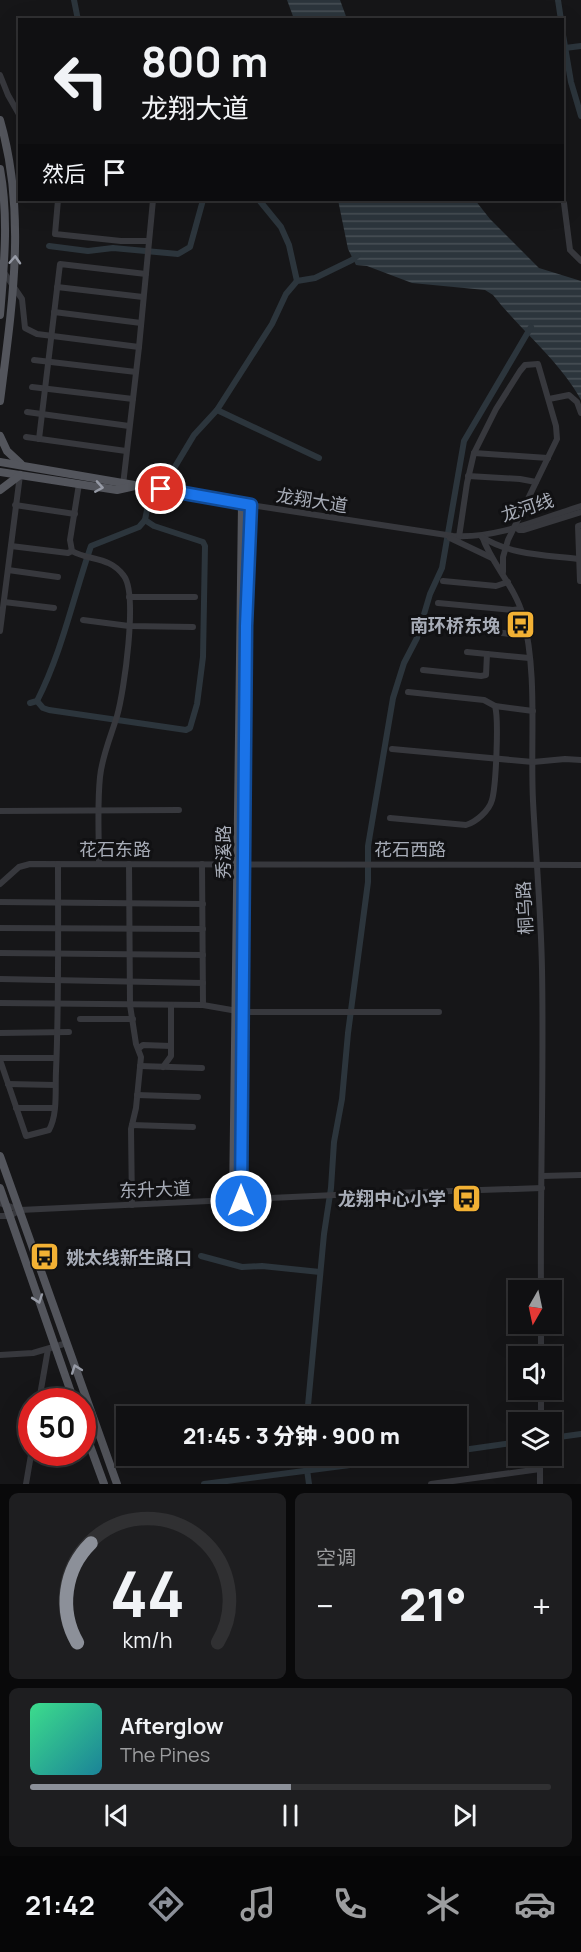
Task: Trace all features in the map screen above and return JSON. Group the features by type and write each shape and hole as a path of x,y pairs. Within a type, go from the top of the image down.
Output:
{"main road":[{"path":"0,120 15,201 16,247 14,286 0,401"},
{"path":"0,169 6,223 0,315"},
{"path":"0,436 7,451 22,465"},
{"name":"龙翔大道","path":"0,462 123,485 161,489 251,505"},
{"name":"龙翔大道","path":"0,472 104,489 123,485"},
{"path":"0,490 20,476"},
{"name":"秀溪路","path":"237,1201 242,504"},
{"name":"秀溪路","path":"241,864 251,505"},
{"path":"0,1156 117,1484"},
{"path":"0,1188 51,1348 68,1388"},
{"path":"96,1462 104,1484"}],"street":[{"path":"0,75 18,112"},
{"path":"58,201 55,234 149,242"},
{"path":"123,485 153,201"},
{"path":"564,202 570,250 581,261"},
{"path":"39,439 60,264 146,274"},
{"path":"2,269 22,299 24,328 37,334 139,347"},
{"path":"57,287 143,297"},
{"path":"54,312 141,323"},
{"path":"34,360 136,372"},
{"path":"456,536 474,453 496,409 525,365 538,363 558,433 555,445 506,548 503,557 504,576"},
{"path":"32,387 133,399"},
{"path":"549,399 570,395 577,402 581,413"},
{"path":"27,412 129,426"},
{"path":"26,437 126,451"},
{"path":"474,453 548,458"},
{"path":"0,631 20,476"},
{"path":"468,476 536,482"},
{"path":"79,484 70,546 72,551 97,557 120,571 127,579 129,597 129,643 119,708 102,764 99,864"},
{"path":"15,505 75,514"},
{"name":"龙翔大道","path":"251,505 441,534 482,536"},
{"name":"龙河线","path":"482,536 581,506"},
{"path":"516,527 519,530 531,528 581,512"},
{"path":"580,581 578,526 581,525"},
{"path":"441,534 493,559"},
{"path":"482,536 506,548 578,559"},
{"name":"桐乌路","path":"482,536 486,548 508,582 520,609 529,657 533,711 533,799 542,966 541,1280"},
{"path":"11,546 68,553 72,551"},
{"path":"8,570 58,577"},
{"path":"443,581 496,586 508,582"},
{"path":"129,597 195,597"},
{"path":"4,602 54,608"},
{"path":"438,603 520,609"},
{"path":"82,620 129,626 193,627"},
{"path":"436,626 526,634"},
{"path":"467,652 529,657"},
{"path":"423,670 486,675 487,654"},
{"path":"408,692 478,699 495,706 533,711"},
{"path":"390,818 466,825 483,814 492,799 498,723 495,706"},
{"path":"392,749 533,762 581,760"},
{"path":"0,811 179,810"},
{"name":"花石东路","path":"0,884 19,867 30,864 241,864"},
{"path":"56,1058 0,1059 26,1136 49,1130 52,1125 54,1108 55,1085 57,1032 58,864"},
{"path":"129,864 130,1005 136,1044 139,1048 140,1066 132,1125 132,1205"},
{"path":"202,864 203,1005"},
{"name":"花石西路","path":"241,864 581,865"},
{"path":"0,902 202,903"},
{"path":"0,928 203,929"},
{"path":"0,953 203,955"},
{"path":"0,979 203,983"},
{"path":"0,1004 203,1005 240,1011 439,1011"},
{"path":"163,1067 171,1056 171,1005"},
{"path":"80,1019 133,1019"},
{"path":"0,1033 69,1032"},
{"path":"139,1048 143,1045 171,1046"},
{"path":"171,1056 180,1067"},
{"path":"140,1066 202,1068"},
{"path":"8,1084 55,1085"},
{"path":"137,1095 198,1097"},
{"path":"16,1108 54,1108"},
{"path":"132,1125 193,1127"},
{"path":"542,1176 581,1175"},
{"name":"东升大道","path":"20,1210 542,1188"},
{"path":"3,1203 20,1210"},
{"path":"0,1216 10,1216 20,1210"},
{"path":"0,1355 33,1353 67,1343"},
{"path":"42,1388 51,1348"},
{"path":"26,1484 29,1466"},
{"path":"431,1484 540,1469 540,1484"}],"shaded area":[{"path":"287,0 340,0 347,18 294,18"},
{"path":"338,201 476,201 490,219 539,268 581,281 581,400 562,372 493,295 485,290 412,283 367,266 356,265 348,249"}],"waterway":[{"path":"74,0 78,18"},
{"path":"558,0 561,18"},
{"path":"564,41 571,82 581,116"},
{"path":"565,48 581,46"},
{"path":"49,246 88,251 113,248 178,254 190,247 203,201"},
{"path":"260,201 281,227 289,245 297,281"},
{"path":"30,703 37,701 46,682 67,625 91,546 139,527 145,520 153,480 173,470 194,435 217,410 272,324 286,294 297,281 315,278 357,256"},
{"path":"308,1406 334,1142 342,1099 348,1033 368,882 368,846 393,698 404,663 417,638 430,594 442,568 464,441 531,327"},
{"path":"217,410 319,458"},
{"path":"37,701 43,708 49,710 186,730 190,728 197,704 203,657 205,546 203,542 154,526 145,520"},
{"path":"201,1256 242,1267 262,1266 320,1272"},
{"path":"562,1437 581,1434"},
{"path":"467,1449 508,1444"},
{"path":"307,1466 309,1484"},
{"path":"204,1484 342,1466"}],"place":[{"name":"南环桥东堍","path":"521,625"},
{"name":"龙翔中心小学","path":"467,1198"},
{"name":"姚太线新生路口","path":"45,1257"}],"route":[{"path":"161,489 251,505 246,626 241,1201"}]}
